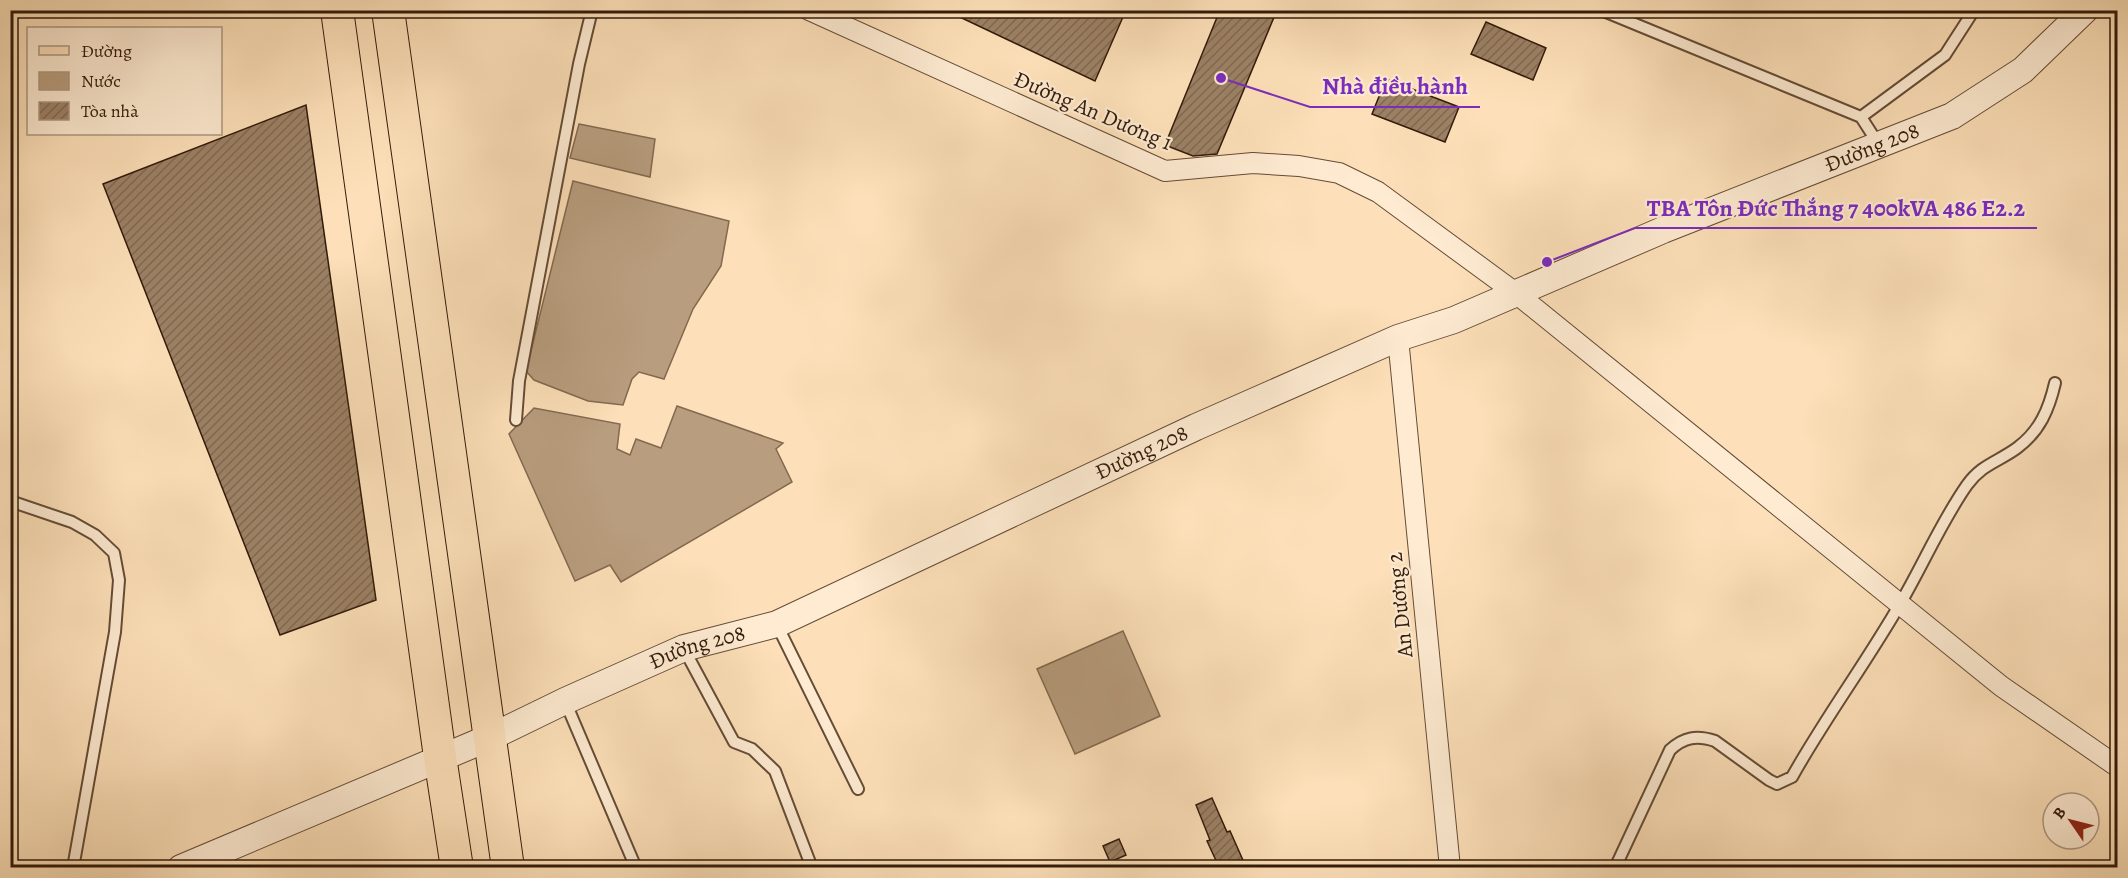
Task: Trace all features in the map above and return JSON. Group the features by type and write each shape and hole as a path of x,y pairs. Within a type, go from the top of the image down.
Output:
{"main road":[{"path":"337,10 457,867"},
{"path":"387,10 508,867"}],"street":[{"name":"Đường An Dương 1","path":"809,10 1165,171 1253,163 1299,166 1339,173 1378,192 1517,294 2001,686 2116,760"},
{"name":"Đường 208","path":"181,867 490,737 565,700 684,648 777,624 1196,427 1398,338 1454,320 1663,230 1952,116 2022,70 2085,10"},
{"name":"An Dương 2","path":"1398,338 1450,867"}],"lane":[{"path":"516,420 519,381 579,64 592,10"},
{"path":"1601,10 1861,117 1879,145"},
{"path":"1861,117 1945,55 1974,10"},
{"path":"1615,867 1670,750 1679,741 1689,738 1705,738 1715,741 1768,780 1777,784 1792,777 1901,604 1967,485 1983,466 2017,448 2029,437 2049,408 2055,383"},
{"path":"10,501 72,522 95,535 114,554 119,580 115,632 73,867"},
{"path":"777,624 858,789"},
{"path":"684,648 734,742 752,749 775,771 812,867"},
{"path":"565,700 636,867"}],"water":[{"path":"579,124 655,139 650,177 570,158"},
{"path":"573,181 729,221 721,266 693,309 664,379 639,372 632,379 623,405 588,401 534,380 526,371"},
{"path":"677,406 783,443 776,449 792,482 621,582 610,565 575,581 509,434 534,408 620,424 617,449 630,455 636,439 661,448"},
{"path":"1123,631 1160,716 1075,754 1037,669"}],"building":[{"path":"945,10 1126,10 1095,81"},
{"path":"1220,10 1277,10 1217,154 1193,156 1165,145"},
{"path":"1486,22 1546,48 1533,80 1471,54"},
{"path":"1386,79 1459,107 1445,142 1372,114"},
{"path":"306,105 376,600 280,635 103,184"},
{"path":"1212,798 1246,867 1219,867 1207,841 1210,840 1196,805"},
{"path":"1119,839 1126,855 1110,862 1103,846"}],"place":[{"name":"Nhà điều hành","path":"1221,78"},
{"name":"TBA Tôn Đức Thắng 7 400kVA 486 E2.2","path":"1547,262"}]}
